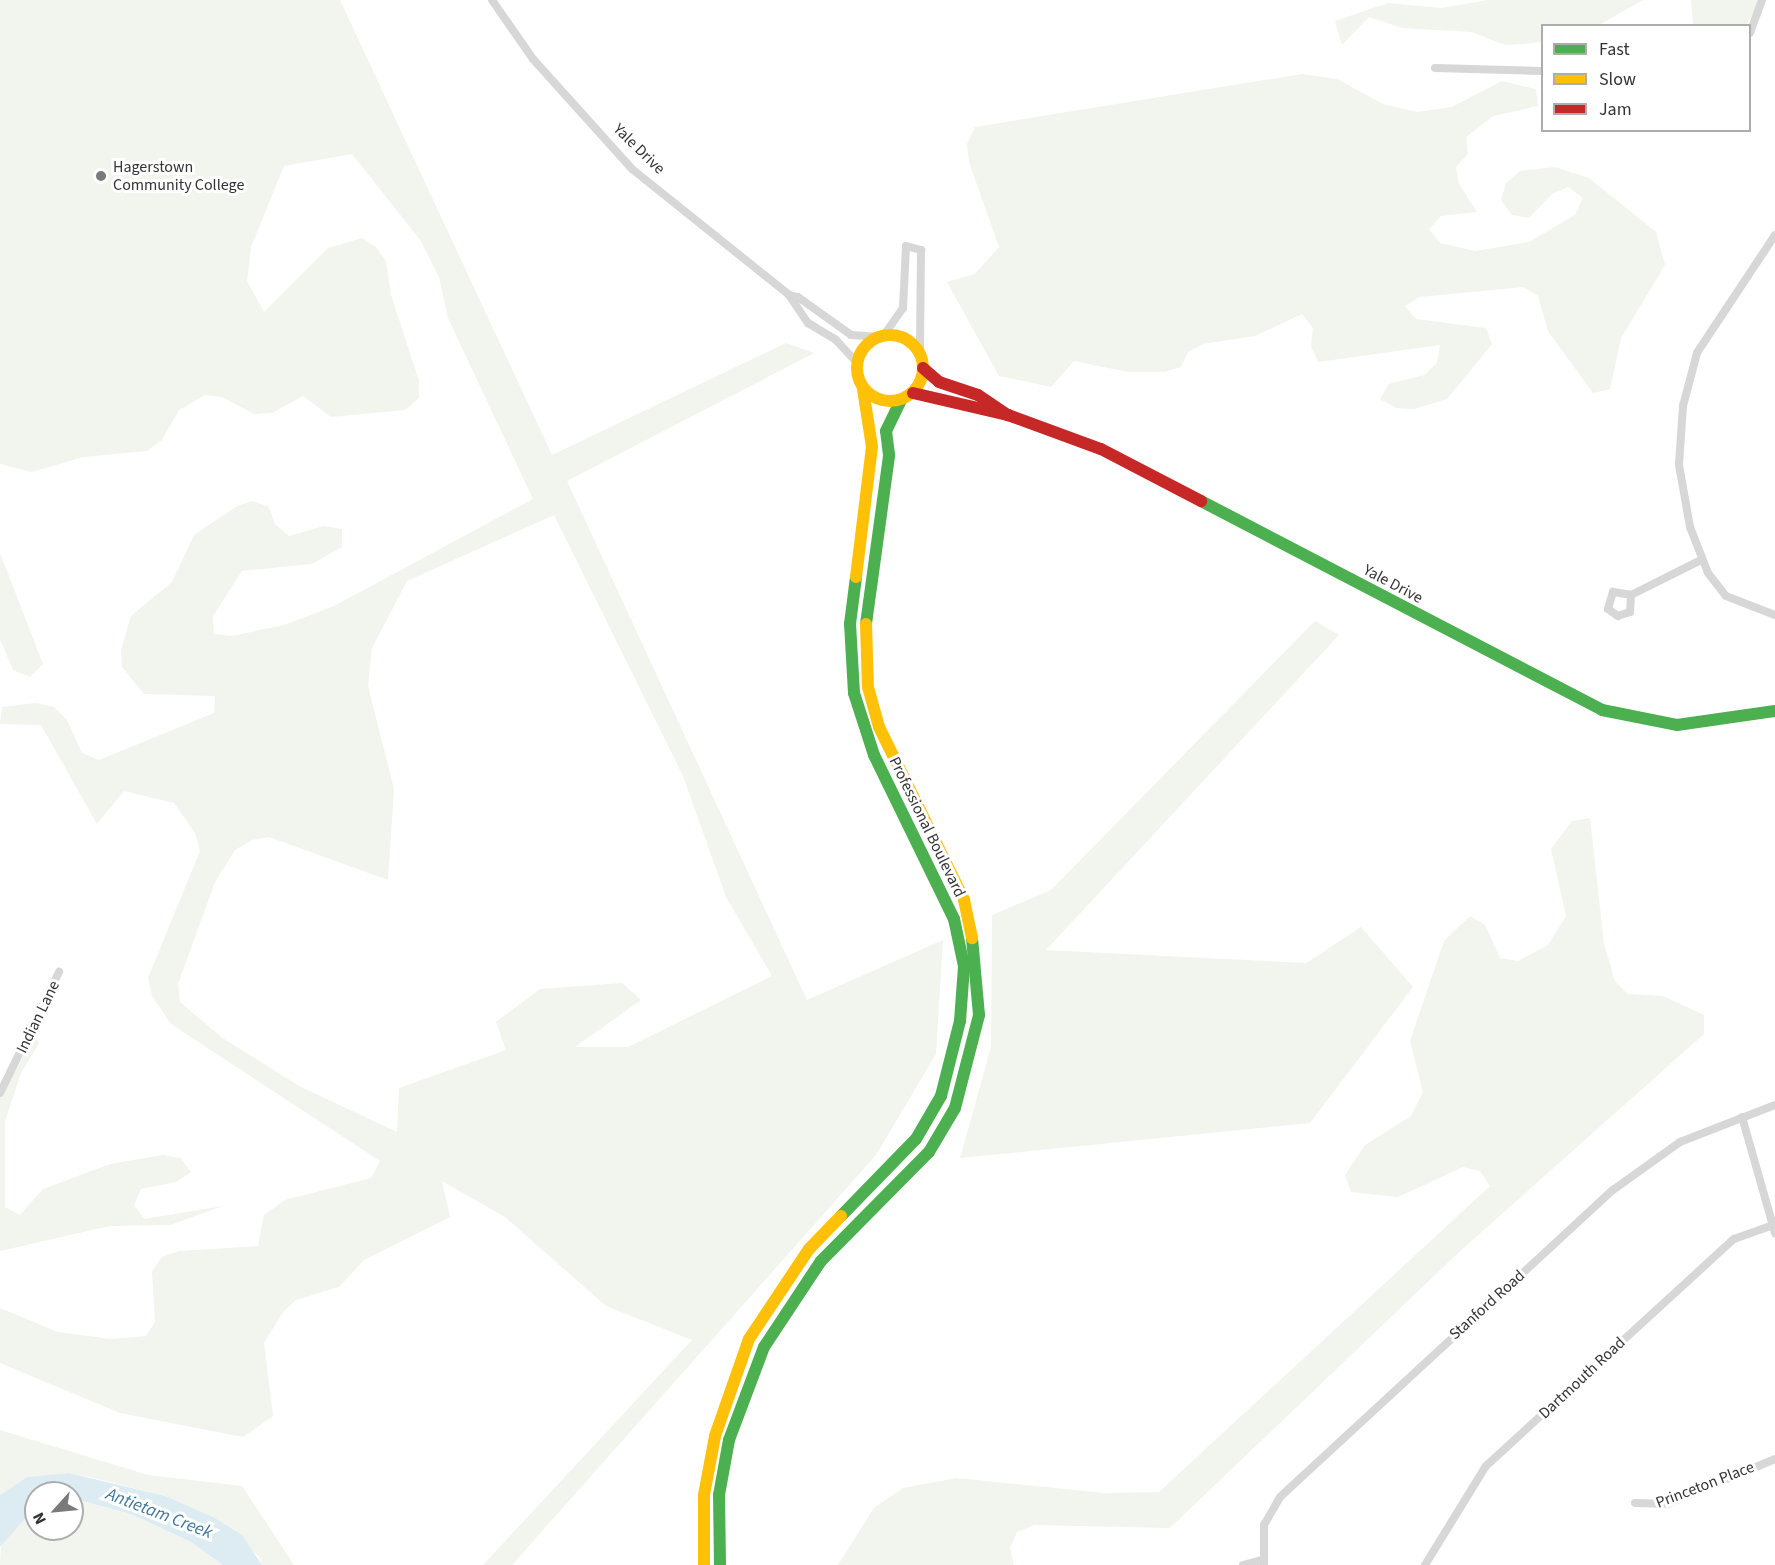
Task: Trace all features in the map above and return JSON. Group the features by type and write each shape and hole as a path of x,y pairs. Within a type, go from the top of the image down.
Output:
{"street":[{"name":"Yale Drive","path":"492,0 533,59 632,169 789,296 808,323 835,339 856,363"},
{"path":"1751,28 1762,0"},
{"path":"1435,68 1541,71"},
{"path":"1775,235 1709,331 1689,377 1679,465 1701,560 1726,596 1775,615"},
{"path":"856,363 903,308 906,246 921,250 920,354 923,368 913,393 901,400 880,400 863,389"},
{"name":"Yale Drive","path":"789,296 798,297 850,335 881,336"},
{"path":"881,336 905,338 920,354"},
{"name":"Professional Boulevard","path":"704,1565 704,1495 715,1436 749,1339 809,1249 915,1139 940,1096 960,1021 964,966 954,919 874,755 854,693 850,624 872,447 863,389 856,363"},
{"name":"Yale Drive","path":"923,368 939,382 978,394 1008,415"},
{"name":"Yale Drive","path":"913,393 1008,415 1132,464 1602,710 1677,725 1775,711"},
{"name":"Professional Boulevard","path":"720,1565 719,1496 729,1440 764,1347 821,1261 929,1152 955,1108 979,1015 979,971 964,900 879,726 868,687 866,630 888,455 886,431 901,400"},
{"path":"1631,595 1701,560"},
{"name":"Indian Lane","path":"0,1093 59,972"},
{"name":"Stanford Road","path":"1263,1562 1269,1510 1295,1480 1635,1172 1680,1142 1775,1105"},
{"path":"1742,1117 1774,1229"},
{"name":"Dartmouth Road","path":"1425,1565 1486,1466 1734,1239 1774,1229"},
{"name":"Princeton Place","path":"1635,1503 1667,1504 1775,1459"},
{"path":"1243,1565 1263,1562"}],"shaded area":[{"path":"0,0 340,0 552,455 786,343 814,353 567,481 807,1000 943,940 936,1054 876,1155 512,1565 483,1565 692,1340 606,1306 505,1217 442,1181 450,1217 364,1260 339,1287 296,1300 283,1312 264,1343 273,1416 243,1437 120,1413 0,1363 0,1308 58,1332 111,1339 146,1336 155,1322 152,1271 162,1257 179,1251 258,1246 264,1215 285,1200 371,1178 380,1161 171,1024 152,996 148,978 200,851 195,833 174,803 124,791 97,824 41,725 0,724 2,707 36,703 54,707 67,720 82,753 99,760 214,713 215,696 144,694 122,667 121,650 131,616 172,582 194,535 237,506 253,501 269,507 275,524 289,536 324,526 342,529 342,547 312,564 242,571 213,616 214,634 232,636 284,625 334,606 533,499 448,318 439,277 421,241 352,154 284,166 251,247 247,281 264,312 328,248 362,238 376,247 386,261 391,295 419,381 419,398 405,410 331,417 303,396 272,413 254,414 222,397 205,395 179,410 162,440 147,451 83,457 32,472 0,464","holes":["554,515 683,776 726,897 772,976 628,1047 575,1047 641,1000 622,983 540,989 496,1022 506,1050 399,1088 397,1132 301,1087 224,1039 180,1002 178,984 215,882 235,850 252,840 269,837 388,880 394,789 368,686 372,648 407,581"]},
{"path":"1488,0 1643,0 1601,24 1541,24 1541,42 1523,44 1505,45 1472,32 1402,28 1369,17 1342,45 1335,21 1388,3 1441,8"},
{"path":"1691,0 1762,0 1746,24 1693,24"},
{"path":"1302,74 1337,79 1383,104 1417,112 1452,107 1502,81 1536,89 1538,106 1493,116 1466,137 1468,154 1456,167 1459,184 1477,212 1441,216 1429,229 1440,243 1475,251 1529,242 1575,215 1583,198 1568,187 1552,194 1529,218 1512,215 1501,200 1506,183 1520,171 1555,167 1589,178 1656,232 1665,265 1621,338 1610,389 1593,393 1548,331 1538,296 1523,287 1420,297 1405,306 1416,319 1486,328 1492,344 1447,399 1414,409 1396,408 1380,399 1389,384 1424,375 1437,363 1440,345 1318,362 1311,346 1313,328 1302,314 1255,336 1203,344 1188,352 1181,367 1164,372 1128,372 1074,361 1051,387 999,376 947,282 975,274 999,247 969,162 967,144 975,127"},
{"path":"0,553 43,664 30,677 13,670 0,639"},
{"path":"1315,621 1339,635 1046,950 1306,963 1361,927 1413,987 1310,1123 960,1158 991,1047 992,915 1051,890"},
{"path":"1590,818 1604,944 1615,981 1628,994 1663,996 1704,1015 1704,1034 1458,1253 1170,1528 1034,1525 1017,1532 1010,1548 1014,1565 838,1565 874,1508 903,1488 957,1478 1104,1493 1159,1492 1490,1186 1480,1171 1463,1167 1398,1197 1351,1192 1345,1175 1365,1145 1411,1116 1423,1092 1410,1041 1444,941 1470,916 1485,925 1500,958 1518,961 1548,945 1566,916 1551,849 1572,821"},
{"path":"35,1035 39,1043 21,1073 5,1121 5,1207 20,1215 43,1189 110,1164 163,1155 180,1158 191,1172 176,1182 141,1189 134,1205 144,1219 223,1206 170,1225 110,1226 0,1251 0,1098"},
{"path":"0,1430 148,1475 242,1486 294,1565 262,1565 259,1556 165,1496 90,1477 69,1473 27,1477 0,1495"},
{"path":"84,1501 131,1514 191,1542 223,1565 0,1565 1,1544 24,1518 24,1541 84,1541"}],"water":[{"name":"Antietam Creek","path":"69,1473 165,1496 213,1517 242,1535 262,1565 223,1565 191,1542 131,1514 84,1501 84,1481 24,1481 24,1520 0,1547 0,1495 27,1477"}],"traffic: fast":[{"path":"866,624 889,455 886,431 901,400"},
{"path":"1201,501 1602,710 1677,725 1775,711"},
{"path":"841,1216 916,1139 941,1096 960,1021 964,966 954,919 874,755 854,693 850,624 856,577"},
{"path":"720,1565 719,1495 729,1440 764,1347 821,1261 929,1152 955,1108 979,1015 972,938"}],"traffic: slow":[{"path":"883,335 897,335 909,340 918,349 923,368 921,381 914,392 897,401 883,401 871,396 862,387 857,375 857,361 862,349 871,340 883,335"},
{"path":"856,577 872,447 863,389"},
{"path":"866,624 868,687 879,727 964,900 972,938"},
{"path":"704,1565 704,1495 715,1436 749,1339 809,1249 841,1216"}],"traffic: jam":[{"path":"923,368 939,382 978,395 1008,415"},
{"path":"913,393 1008,415 1101,449 1201,501"}],"place":[{"name":"Hagerstown Community College","path":"101,176"}]}
